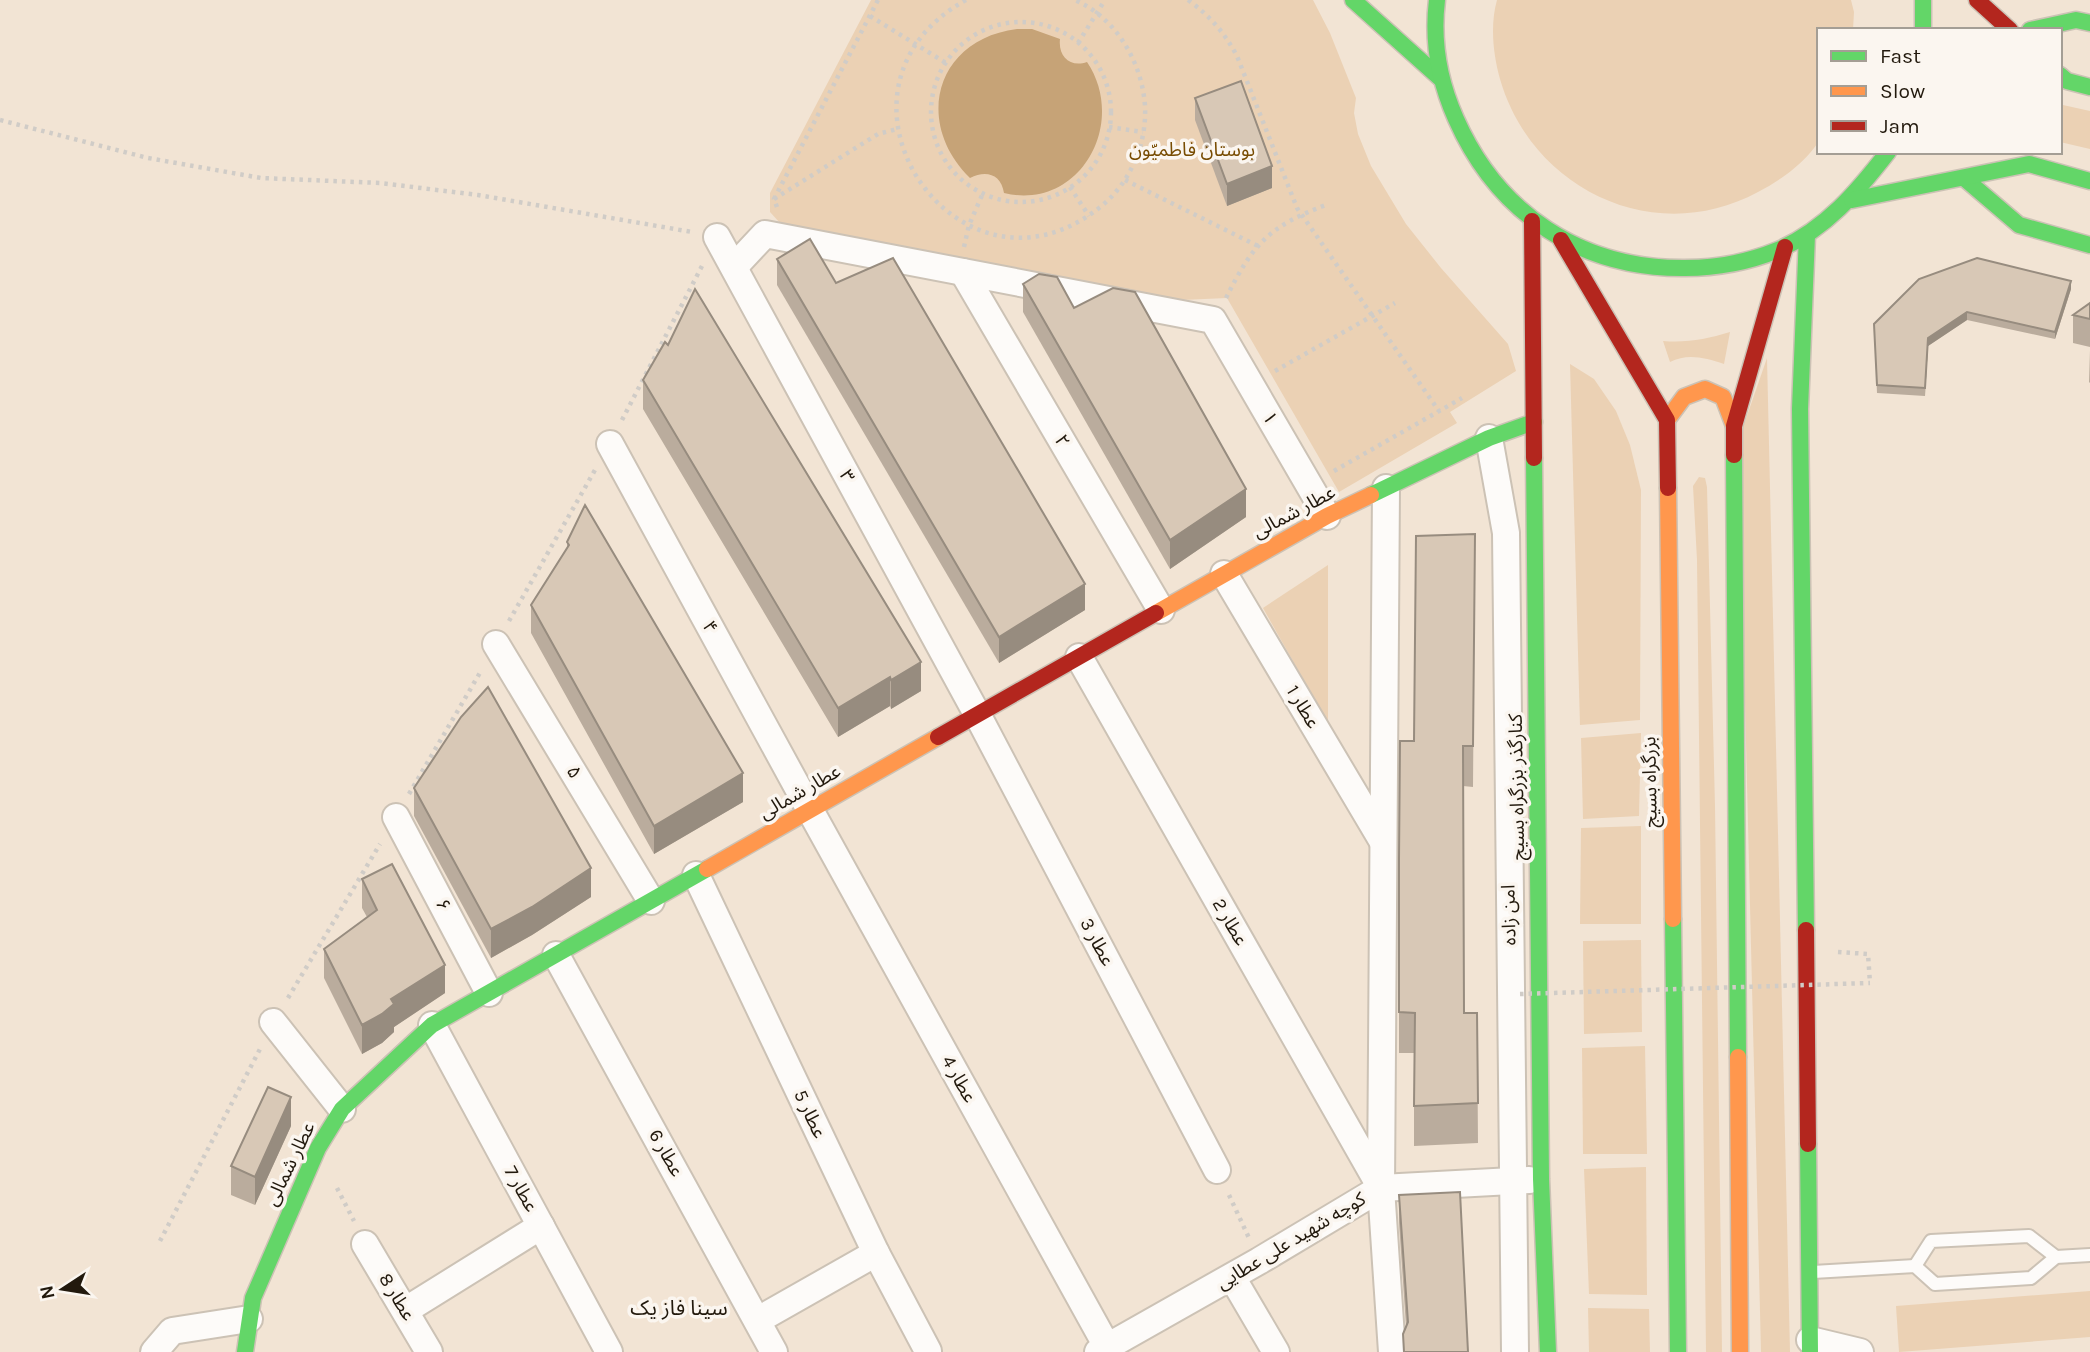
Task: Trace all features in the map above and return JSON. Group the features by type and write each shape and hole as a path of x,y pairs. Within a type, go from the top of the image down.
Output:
{"main road":[{"path":"1353,0 1440,79"},
{"path":"1437,0 1434,17 1440,79 1460,133 1490,181 1532,221 1562,240 1615,262 1673,271 1730,265 1785,247 1807,235 1852,200 1886,154"},
{"path":"1923,0 1923,28"},
{"path":"1977,0 2008,28"},
{"path":"2039,28 2076,20 2090,23"},
{"path":"2063,79 2090,87"},
{"path":"1852,200 1964,178 2024,158 2090,181"},
{"path":"1964,178 2019,225 2090,245"},
{"name":"کنارگذر بزرگراه بسیج","path":"1532,221 1541,1179 1548,1352"},
{"path":"1807,235 1800,409 1810,1346"},
{"name":"بزرگراه بسیج","path":"1562,240 1667,419 1678,1352"},
{"path":"1740,1352 1734,426 1785,247"},
{"path":"1667,419 1684,397 1705,389 1723,397 1734,426"},
{"name":"عطار شمالی","path":"245,1352 253,1298 318,1149 342,1109 432,1025 1327,516 1489,438 1534,422"}],"street":[{"path":"734,267 765,234 1213,320"},
{"name":"۳","path":"717,237 977,715"},
{"name":"۲","path":"963,272 1161,610"},
{"name":"۱","path":"1213,320 1327,516"},
{"name":"امن زاده","path":"1489,438 1506,533 1515,1352"},
{"name":"۴","path":"610,444 810,810"},
{"path":"1386,488 1381,1188 1392,1352"},
{"name":"عطار 1","path":"1224,574 1382,840"},
{"name":"۵","path":"496,644 651,901"},
{"name":"عطار 2","path":"1079,657 1381,1188"},
{"name":"عطار 3","path":"977,715 1217,1170"},
{"name":"عطار 4","path":"810,810 1106,1350"},
{"name":"۶","path":"396,817 489,993"},
{"name":"عطار 5","path":"696,874 876,1254 928,1351"},
{"name":"عطار 6","path":"556,955 774,1352"},
{"path":"273,1022 342,1109"},
{"name":"عطار 7","path":"432,1025 609,1352"},
{"name":"کوچه شهید علی عطایی","path":"1106,1350 1381,1188 1541,1179"},
{"path":"406,1310 541,1226"},
{"name":"عطار 8","path":"365,1244 429,1352"},
{"path":"758,1320 876,1254"},
{"path":"1232,1277 1276,1352"},
{"path":"154,1352 172,1331 249,1319"},
{"path":"1810,1346 1860,1352"}],"lane":[{"path":"1915,1266 1931,1241 2029,1236 2056,1257"},
{"path":"1809,1272 1915,1266 1935,1284 2031,1278 2056,1257 2090,1255"}],"path":[{"path":"965,0 932,24 906,61 896,106 897,129 903,152 912,173 925,192 941,208 969,225 1004,236 1027,237 1050,234 1071,226 1109,200 1135,162 1143,132 1144,94 1130,51 1097,13 1075,0"},
{"path":"1078,43 1105,0"},
{"path":"1188,0 1215,22 1226,35 1301,214 1439,411"},
{"path":"870,16 946,63"},
{"path":"1016,22 1049,27 1078,43 1090,54 1106,83 1109,99 1109,127 1103,148 1085,176 1070,187 1042,200 1025,202 1009,201 983,193 964,181 942,156 936,141 931,108 933,92 946,63 957,48 970,38 1000,24 1016,22"},
{"path":"0,120 148,158 261,178 380,183 466,193 717,237 610,444 396,817"},
{"path":"1109,127 1143,132"},
{"path":"774,199 877,134 897,129"},
{"path":"1125,180 1258,246"},
{"path":"1070,187 1089,216"},
{"path":"963,272 962,252 969,225 983,193"},
{"path":"1213,320 1247,259 1258,246 1283,224 1326,205"},
{"path":"1275,371 1395,303"},
{"path":"1520,994 1870,983 1868,954"},
{"path":"318,1149 365,1244"},
{"path":"1217,1170 1259,1261"}],"green space":[{"name":"بوستان فاطمیّون","path":"871,0 1313,0 1330,33 1356,98 1354,113 1358,134 1371,166 1406,224 1508,344 1516,371 1450,412 1457,423 1339,492 1227,298 1182,300 780,223 770,212 770,193"},
{"path":"1497,0 1851,0 1854,12 1853,28 1817,28 1817,144 1807,157 1758,192 1719,208 1679,214 1640,210 1602,198 1569,178 1539,151 1516,118 1500,79 1493,40"},
{"path":"2062,105 2090,111 2090,149 2062,142"},
{"path":"1730,332 1724,364 1690,357 1670,362 1663,341 1697,340"},
{"path":"1767,358 1790,1352 1761,1352 1740,499 1741,433"},
{"path":"1570,364 1594,379 1616,411 1630,445 1641,490 1640,720 1580,725"},
{"path":"1699,477 1705,478 1707,487 1715,806 1722,1352 1706,1352 1697,560 1693,486"},
{"path":"1328,565 1328,723 1263,608"},
{"path":"1641,733 1639,816 1583,819 1581,738"},
{"path":"1641,826 1641,924 1580,924 1581,828"},
{"path":"1641,940 1642,1032 1584,1034 1583,941"},
{"path":"1645,1046 1647,1154 1583,1154 1582,1048"},
{"path":"1646,1167 1647,1295 1589,1294 1584,1169"},
{"path":"2090,1291 2090,1337 1899,1352 1896,1306"},
{"path":"1588,1308 1649,1309 1650,1352 1589,1352"}],"shaded area":[{"path":"1017,29 1032,29 1060,39 1061,51 1066,59 1075,63 1087,62 1098,86 1102,111 1099,135 1089,157 1074,176 1055,189 1031,195 1004,193 1000,182 992,175 982,174 970,178 952,156 942,132 938,109 942,86 952,66 967,49 989,36"}],"building":[{"path":"1241,81 1272,166 1227,184 1195,98"},
{"path":"810,239 836,283 893,258 1085,584 999,637 777,259"},
{"path":"1977,258 2071,281 2055,332 1967,312 1928,338 1925,388 1877,385 1874,324 1919,279"},
{"path":"1039,274 1057,277 1074,308 1113,288 1135,292 1246,489 1170,540 1023,284"},
{"path":"695,289 921,662 838,708 643,380 665,342 668,345"},
{"path":"2090,303 2090,319 2073,315"},
{"path":"585,505 743,773 654,826 531,605 569,545 567,542"},
{"path":"1475,534 1473,746 1463,746 1464,1013 1477,1013 1478,1103 1414,1106 1415,1013 1399,1012 1399,859 1400,741 1414,741 1416,536"},
{"path":"488,687 591,868 532,907 491,929 414,788 461,717"},
{"path":"392,864 445,965 391,999 394,1004 362,1025 324,949 377,910 362,879"},
{"path":"268,1087 291,1097 255,1177 231,1166"},
{"path":"1460,1192 1468,1352 1404,1352 1403,1334 1408,1322 1399,1195"}],"traffic: fast":[{"path":"1353,0 1440,78"},
{"path":"1437,0 1435,31 1441,75 1456,119 1474,153 1495,182 1519,208 1547,230 1578,246 1611,258 1647,266 1697,268 1744,261 1778,250 1826,220 1852,195 1886,154"},
{"path":"1923,0 1923,28"},
{"path":"2039,28 2076,20 2090,23"},
{"path":"2062,77 2067,81 2090,87"},
{"path":"1852,200 2029,164 2090,181"},
{"path":"1964,178 2019,225 2090,245"},
{"path":"1806,930 1800,409 1807,235"},
{"path":"1371,495 1489,438 1534,422"},
{"path":"1734,455 1738,1057"},
{"path":"1534,458 1541,1179 1548,1352"},
{"path":"245,1352 253,1298 318,1148 342,1109 432,1025 707,869"},
{"path":"1673,919 1678,1352"},
{"path":"1808,1144 1810,1352"}],"traffic: slow":[{"path":"1667,420 1684,397 1705,389 1723,397 1734,426"},
{"path":"1668,488 1673,919"},
{"path":"1156,613 1327,516 1371,495"},
{"path":"707,869 938,737"},
{"path":"1738,1057 1740,1352"}],"traffic: jam":[{"path":"1977,0 2008,28"},
{"path":"1532,221 1534,458"},
{"path":"1561,240 1667,420 1668,488"},
{"path":"1734,455 1734,426 1785,247"},
{"path":"938,737 1156,613"},
{"path":"1806,930 1808,1144"}],"district":[{"name":"سینا فاز یک","path":"679,1308"}]}
